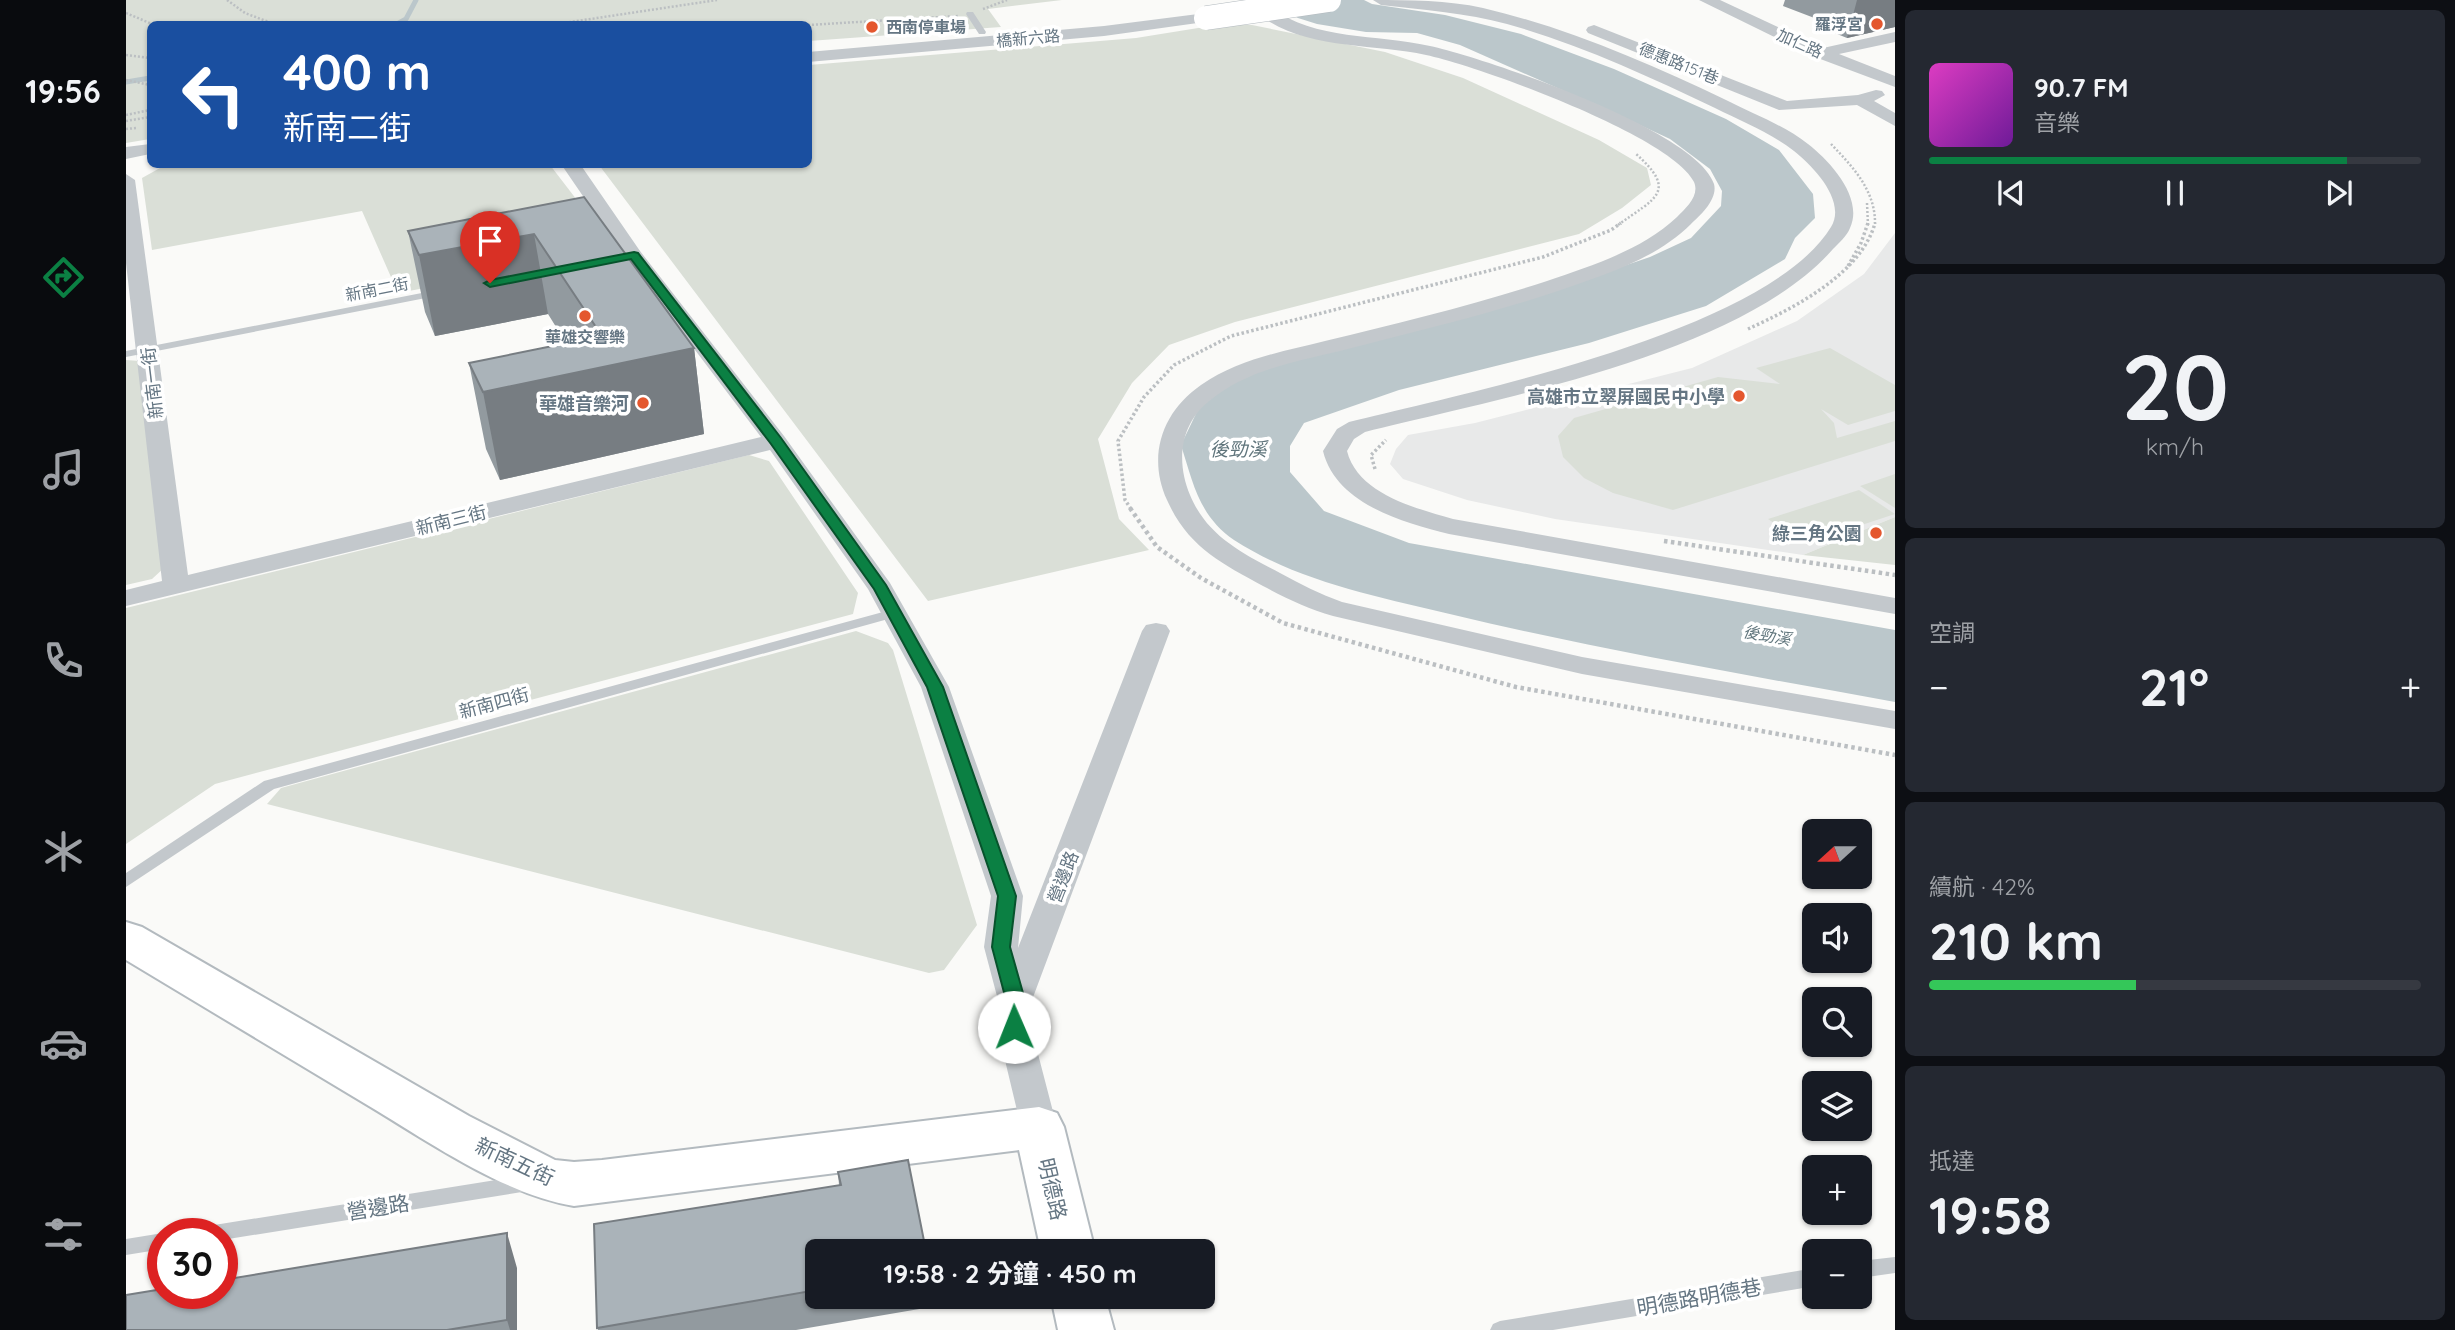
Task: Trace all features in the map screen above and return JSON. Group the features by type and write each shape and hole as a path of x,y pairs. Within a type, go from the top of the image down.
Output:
{"street":[{"path":"1252,0 1266,14 1283,24 1438,53 1594,110 1667,147 1690,164 1703,179 1705,194 1689,218 1652,247 1595,270 1495,304 1244,369 1192,401 1172,437 1170,474 1185,516 1226,556 1315,601 1486,648 1895,720"},
{"path":"1200,14 1260,0"},
{"path":"1200,14 1329,0"},
{"path":"1381,0 1458,8 1506,19 1582,45 1718,103 1770,129 1810,154 1839,195 1843,217 1842,225 1832,239 1785,282 1713,323 1683,336 1568,372 1357,427 1345,434 1335,451 1342,474 1378,499 1449,526 1887,604"},
{"name":"德惠路151巷","path":"1500,0 1570,21 1635,45 1785,106 1860,100 1895,89"},
{"name":"加仁路","path":"1707,0 1821,53 1895,82"},
{"name":"橋新六路","path":"812,47 875,39 1200,14"},
{"name":"橋新六路","path":"812,57 1104,31 1200,14"},
{"path":"1821,53 1895,37"},
{"path":"1860,100 1895,121"},
{"path":"126,153 147,150"},
{"path":"126,162 147,158"},
{"path":"572,168 627,256 776,441 881,589 935,687 1007,896 1001,947 1015,1000"},
{"name":"新南一街","path":"126,180 137,352 176,586"},
{"name":"新南三街","path":"126,598 776,441"},
{"path":"1762,556 1763,570 1839,583 1887,604"},
{"name":"營邊路","path":"1039,1128 1014,1027 1015,1000 1156,631"},
{"name":"新南五街","path":"126,939 451,1130 547,1180 574,1184 1039,1128"},
{"name":"明德路","path":"1039,1128 1065,1239"},
{"path":"1081,1309 1086,1330"}],"lane":[{"path":"970,14 982,32"},
{"name":"新南二街","path":"137,352 445,292"},
{"name":"新南四街","path":"126,881 269,785 894,613"},
{"name":"營邊路","path":"238,1229 547,1180"},
{"path":"126,1247 147,1244"},
{"path":"1872,1268 1895,1265"},
{"name":"明德路明德巷","path":"1500,1330 1802,1279"}],"path":[{"path":"227,0 245,13 266,21"},
{"path":"576,21 716,0"},
{"path":"812,25 970,14 1007,0"},
{"path":"126,13 147,22"},
{"path":"126,55 147,58"},
{"path":"126,80 147,85"},
{"path":"126,115 147,111"},
{"path":"126,121 147,118"},
{"path":"126,129 136,128"}],"shaded area":[{"path":"126,0 1062,0 988,9 1001,27 812,41 812,21 147,21 147,140 126,143"},
{"path":"1223,24 1252,25 1385,52 1463,78 1599,140 1647,168 1651,185 1622,208 1579,234 1235,322 1169,345 1132,383 1098,439 1119,519 1149,550 928,601 601,168 812,168 812,65 1136,38"},
{"path":"160,168 552,168 613,247 598,256 398,293 362,211 152,250 142,178"},
{"name":"高雄市立翠屏國民中小學","path":"1895,233 1895,517 1803,555 1555,519 1467,500 1403,479 1390,464 1396,449 1408,435 1475,423 1692,368 1797,321 1864,274"},
{"path":"1830,348 1895,385 1895,411 1848,425 1821,409 1834,423 1837,438 1895,421 1895,441 1673,510 1613,493 1584,478 1563,457 1558,436 1574,418 1718,377 1780,384 1756,368"},
{"path":"126,360 140,361 165,567 152,579 126,585"},
{"path":"749,455 769,461 858,593 853,614 215,784 126,844 126,608"},
{"path":"1895,474 1895,508 1860,486"},
{"path":"1859,490 1895,514 1804,544 1768,519"},
{"name":"綠三角公園","path":"1895,517 1895,565 1803,555"},
{"path":"856,631 888,643 893,650 977,925 944,970 929,973 267,804 281,788"}],"water":[{"name":"後勁溪","path":"1272,0 1364,0 1372,4 1445,15 1521,34 1614,69 1726,119 1779,150 1813,194 1815,218 1795,238 1785,259 1706,306 1589,343 1399,390 1304,423 1290,446 1290,472 1324,511 1409,543 1895,630 1895,702 1564,640 1369,594 1285,567 1259,555 1222,531 1199,498 1181,445 1204,397 1258,369 1535,296 1650,257 1691,238 1721,206 1722,191 1710,169 1670,139 1614,113 1460,45 1417,33 1366,32 1317,24 1279,8"}],"building":[{"path":"584,197 694,348 483,392 469,363 602,336 534,234 419,255 408,231"},
{"path":"908,1160 924,1239 805,1239 805,1292 597,1328 594,1224 841,1185 838,1172"},
{"path":"507,1233 507,1320 447,1330 126,1330 126,1295 147,1292 147,1309 238,1309 238,1277"}],"waterway":[{"path":"402,21 416,0"},
{"path":"126,82 147,78"}],"place":[{"name":"羅浮宮","path":"1877,24"},
{"name":"西南停車場","path":"872,27"},
{"name":"華雄交響樂","path":"585,316"},
{"name":"高雄市立翠屏國民中小學","path":"1739,396"},
{"name":"華雄音樂河","path":"643,403"},
{"name":"綠三角公園","path":"1876,533"}],"route":[{"path":"490,283 634,255 776,441 881,589 935,687 1007,896 1001,947 1015,1000 1014,1027"}]}
